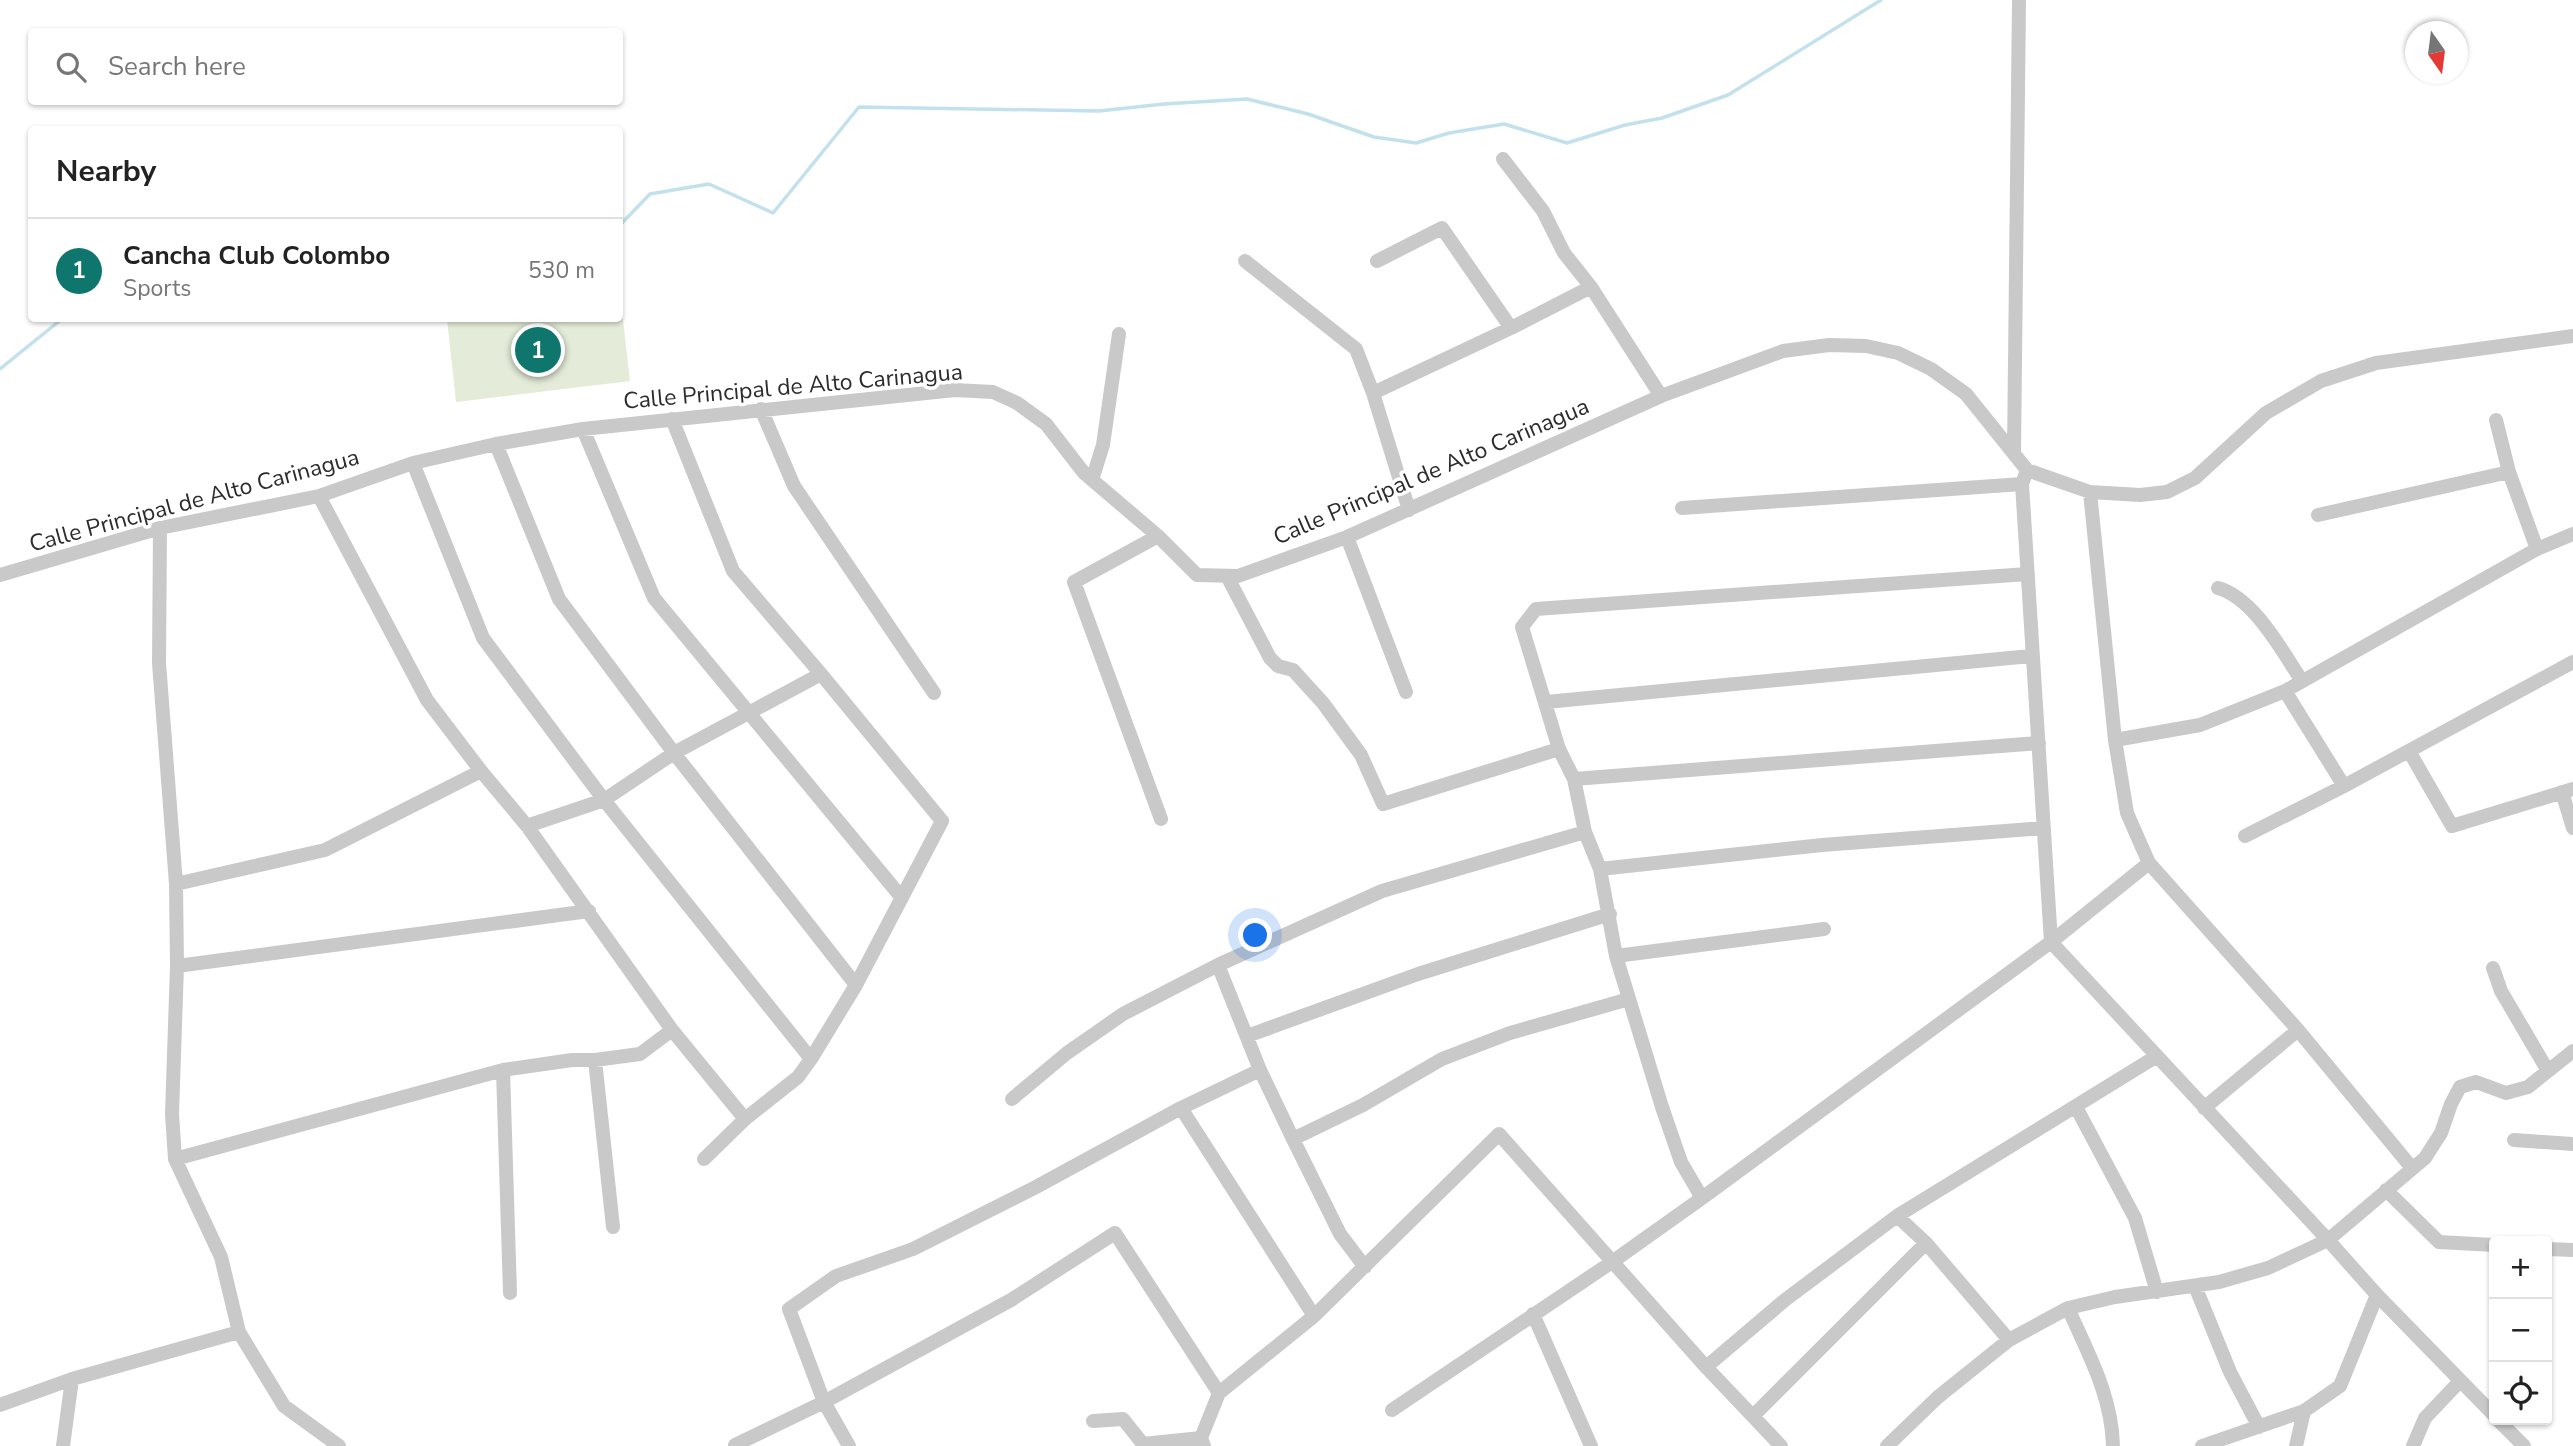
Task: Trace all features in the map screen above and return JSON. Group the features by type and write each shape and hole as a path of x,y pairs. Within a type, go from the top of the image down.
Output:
{"street":[{"path":"2014,452 2019,0"},
{"path":"1503,159 1543,211 1564,253 1591,288 1661,396"},
{"path":"1377,261 1443,228 1511,328"},
{"path":"1245,261 1356,349 1373,393 1409,510"},
{"path":"1373,393 1591,288"},
{"path":"1093,480 1103,445 1119,334"},
{"path":"1682,508 2024,477 2090,492 2140,495 2167,492 2195,478 2266,413 2321,381 2376,363 2573,335"},
{"name":"Calle Principal de Alto Carinagua","path":"0,575 160,527 319,496 413,463 496,444 583,429 955,390 993,393 1017,402 1046,424 1084,473 1157,536 1197,575 1238,576 1347,537 1661,396 1783,351 1829,345 1866,346 1898,353 1931,369 1966,394 2014,452 2024,477"},
{"path":"761,409 794,486 934,693"},
{"path":"671,419 733,571 942,821 856,985 811,1059 798,1077 745,1119 704,1159"},
{"path":"2496,420 2509,472 2536,548"},
{"path":"583,429 654,598 902,898"},
{"path":"496,444 559,599 674,753 856,985"},
{"path":"413,463 482,638 604,800 811,1059"},
{"path":"2318,514 2509,472"},
{"path":"2024,477 2031,656 2051,942 2377,1295 2489,1411"},
{"path":"2090,492 2115,740 2127,813 2149,863 2298,1030 2412,1168"},
{"path":"319,496 427,700 527,826 673,1030 745,1119"},
{"path":"160,527 159,663 176,884 177,966 172,1114 175,1159 221,1257 239,1332 284,1406 339,1446"},
{"path":"2115,740 2200,725 2285,691 2536,548 2573,534"},
{"path":"1157,536 1074,582 1161,819"},
{"path":"1347,537 1406,692"},
{"path":"1702,1198 1681,1162 1629,999 1616,956 1600,869 1585,832 1574,779 1559,750 1522,626 1536,609 2027,574"},
{"path":"1227,576 1270,658 1278,666 1293,670 1323,703 1361,755 1383,804 1559,750"},
{"path":"2218,589 2231,592 2243,601 2272,636 2302,681"},
{"path":"1546,702 2031,656"},
{"path":"2245,836 2344,786 2573,662"},
{"path":"527,826 604,800 674,753 821,674"},
{"path":"2285,691 2344,786"},
{"path":"1574,779 2039,743"},
{"path":"2409,751 2452,826 2568,790 2573,828"},
{"path":"176,884 326,850 481,771"},
{"path":"1600,869 1822,845 2044,828"},
{"path":"1012,1099 1067,1053 1123,1014 1218,965 1382,891 1585,832"},
{"path":"1392,1410 1702,1198 2051,942 2149,863"},
{"path":"177,966 589,911"},
{"path":"1247,1036 1418,974 1610,914"},
{"path":"1616,956 1824,929"},
{"path":"1218,965 1260,1070 1293,1139 1340,1234 1365,1267"},
{"path":"2493,968 2501,991 2548,1070"},
{"path":"1293,1139 1363,1105 1442,1059 1510,1033 1629,999"},
{"path":"175,1159 503,1070 640,1054 673,1030"},
{"path":"2204,1108 2298,1030"},
{"path":"1887,1446 1938,1397 2009,1340 2068,1308 2115,1297 2219,1282 2268,1268 2328,1240 2425,1158 2434,1146 2460,1087 2476,1082 2506,1093 2528,1087 2573,1051"},
{"path":"1706,1367 1784,1300 1897,1216 2157,1056"},
{"path":"595,1060 612,1227"},
{"path":"503,1070 510,1293"},
{"path":"849,1446 824,1402 789,1309 836,1276 913,1249 1036,1187 1181,1108 1260,1070"},
{"path":"2076,1107 2135,1219 2157,1292"},
{"path":"1181,1108 1314,1316"},
{"path":"1093,1421 1124,1419 1143,1444 1202,1442 1219,1393 1314,1316 1499,1134 1706,1367 1781,1446"},
{"path":"2514,1140 2573,1144"},
{"path":"2386,1190 2440,1242 2489,1245"},
{"path":"1897,1216 1926,1243 2009,1340"},
{"path":"735,1445 824,1402 1011,1300 1115,1233 1219,1393"},
{"path":"1752,1416 1926,1243"},
{"path":"2552,1249 2573,1250"},
{"path":"2195,1286 2231,1372 2259,1427"},
{"path":"2202,1446 2304,1411 2340,1386 2377,1295"},
{"path":"2068,1308 2103,1385 2113,1425 2113,1446"},
{"path":"1533,1314 1591,1446"},
{"path":"0,1405 72,1379 239,1332"},
{"path":"63,1446 72,1379"},
{"path":"2413,1446 2425,1418 2460,1381"},
{"path":"2296,1446 2304,1411"},
{"path":"2503,1425 2524,1446"}],"green space":[{"path":"623,319 630,381 456,402 447,322 623,322"}],"waterway":[{"path":"623,222 650,194 709,184 773,213 859,107 1099,111 1247,99 1308,114 1374,137 1416,143 1449,133 1504,124 1567,143 1625,125 1662,118 1728,95 1881,0"},
{"path":"0,369 58,322"}],"place":[{"name":"Cancha Club Colombo","path":"538,350"}]}
